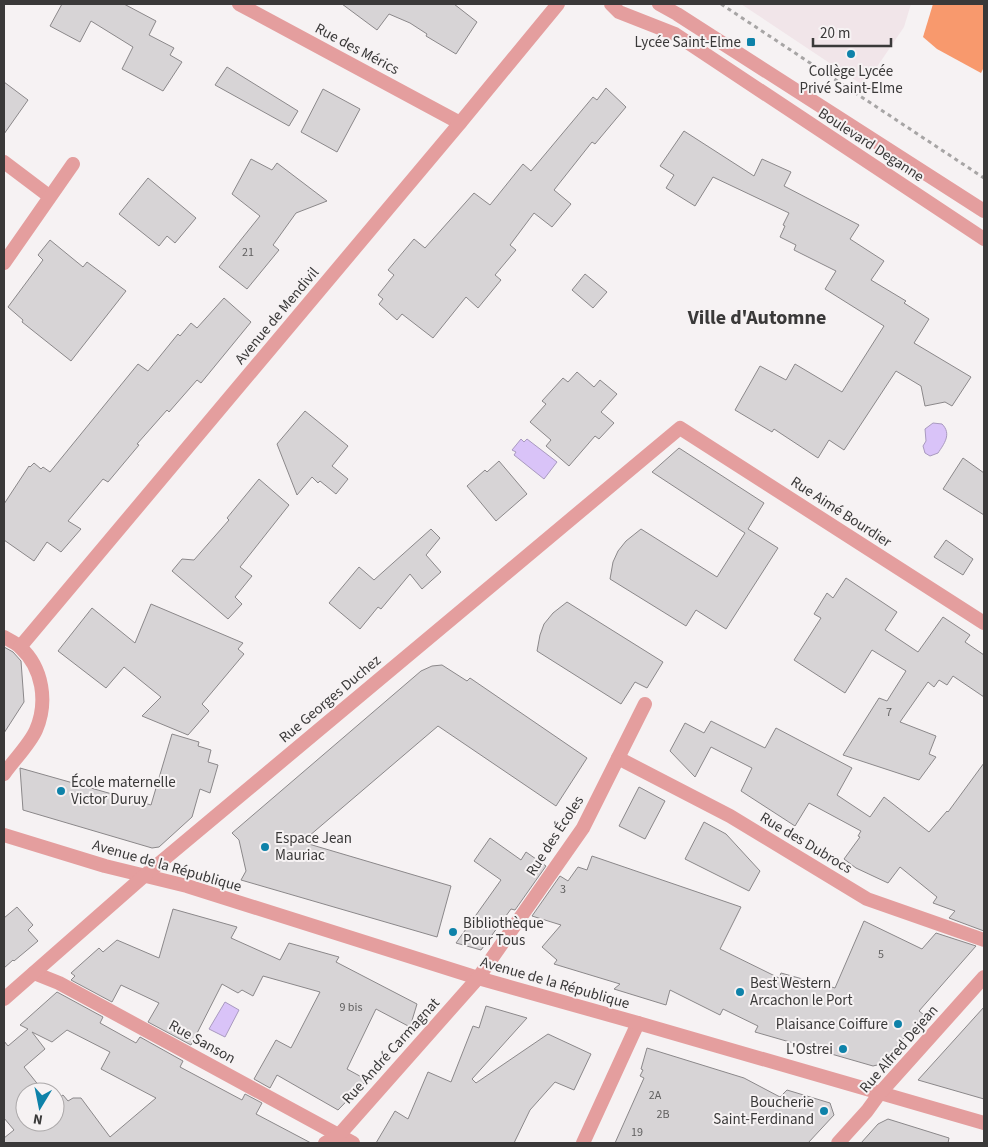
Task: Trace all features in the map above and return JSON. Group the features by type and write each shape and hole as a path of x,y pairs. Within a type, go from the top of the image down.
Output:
{"street":[{"name":"Rue des Mérics","path":"239,4 460,123"},
{"name":"Avenue de Mendivil","path":"20,647 558,4"},
{"name":"Boulevard Deganne","path":"611,4 619,12 675,34 984,238"},
{"name":"Boulevard Deganne","path":"659,4 694,24 984,211"},
{"path":"4,162 49,196"},
{"path":"4,263 73,164"},
{"name":"Rue Aimé Bourdier","path":"680,428 984,623"},
{"name":"Rue Georges Duchez","path":"4,999 144,876 680,428"},
{"path":"4,637 20,647 35,666 43,688 42,711 36,731 4,774"},
{"name":"Rue des Écoles","path":"478,978 583,828 645,704"},
{"name":"Rue des Dubrocs","path":"618,758 730,816 868,899 984,940"},
{"name":"Avenue de la République","path":"4,835 104,866 186,886 478,978 638,1022 984,1123"},
{"name":"Rue Sanson","path":"34,973 59,982 353,1143"},
{"name":"Rue Alfred Dejean","path":"838,1143 984,977"},
{"name":"Rue André Carmagnat","path":"325,1143 338,1135 478,978"},
{"path":"583,1143 638,1022"}],"path":[{"path":"721,4 984,178"}],"shaded area":[{"name":"Collège Lycée Privé Saint-Elme","path":"741,4 911,4 904,27 864,86"},
{"path":"933,4 984,4 984,67 981,73 937,49 923,37"},
{"path":"933,423 942,424 947,435 945,443 938,453 930,456 925,453 923,446 926,441 925,429"},
{"path":"521,439 524,442 527,439 557,462 544,479 514,455 516,452 512,450"},
{"path":"225,1002 239,1010 225,1037 209,1029"}],"building":[{"path":"62,4 124,4 156,21 149,35 174,48 170,55 182,62 163,91 122,69 133,47 91,21 80,42 50,26"},
{"path":"342,4 454,4 477,22 456,54 426,36 427,34 410,23 389,14 377,30"},
{"path":"227,67 298,111 289,126 215,85"},
{"path":"4,82 28,100 4,134"},
{"path":"606,88 626,107 595,144 592,142 554,190 571,204 552,227 534,213 510,245 516,250 495,275 501,280 478,308 466,297 433,338 402,314 397,320 379,304 383,299 378,295 394,275 388,270 414,239 425,248 474,193 490,205 523,164 531,171 593,97 597,100"},
{"path":"323,89 360,109 337,152 301,132"},
{"path":"684,131 754,176 762,159 791,172 784,186 859,225 850,239 884,261 871,280 906,301 904,303 929,319 914,343 971,377 952,406 945,402 925,406 921,386 896,371 844,450 829,440 818,458 774,429 772,432 735,410 760,366 786,380 795,364 842,392 884,326 825,289 836,271 794,250 796,245 780,237 789,213 713,177 695,206 666,188 674,175 660,166"},
{"path":"251,159 272,170 277,163 327,201 296,213 273,245 279,250 247,289 219,267 260,216 232,194"},
{"path":"148,178 196,218 175,243 167,236 159,246 119,214"},
{"path":"50,240 83,267 87,262 126,291 71,361 22,322 23,320 8,307 43,260 38,255"},
{"path":"585,274 607,292 593,308 572,290"},
{"path":"224,298 251,322 201,383 197,380 169,412 167,410 137,444 139,445 108,482 103,479 68,521 81,529 61,552 47,542 34,561 4,540 4,504 29,466 34,463 41,469 43,467 50,472 138,364 148,371 178,334 180,336 191,323 197,328"},
{"path":"577,372 594,387 600,380 617,394 601,412 614,423 599,439 595,436 569,466 546,446 551,440 530,422 546,404 542,401 563,378 568,382"},
{"path":"305,411 348,446 332,466 348,479 336,494 312,477 297,495 277,444"},
{"path":"679,448 764,503 748,529 778,548 726,629 696,610 686,626 610,579 613,562 618,551 626,541 641,529 717,577 745,533 652,472"},
{"path":"963,458 984,473 984,515 943,489"},
{"path":"499,461 527,494 496,521 467,486 485,470 487,472"},
{"path":"259,479 289,505 240,567 252,576 235,597 242,604 228,619 172,571 182,559 194,560 229,520 227,518"},
{"path":"431,529 440,538 426,555 441,572 422,589 410,574 381,609 378,607 360,629 329,603 359,567 374,580"},
{"path":"946,540 973,559 963,575 934,557"},
{"path":"846,578 897,612 885,630 918,652 943,617 970,635 965,642 984,655 984,697 953,676 947,685 939,680 934,687 928,682 900,722 936,736 929,754 936,757 919,780 843,755 879,698 887,701 906,671 872,650 845,693 794,660 821,618 814,614 827,593 833,598"},
{"path":"567,602 663,662 647,688 635,682 621,704 537,651 544,624 553,613"},
{"path":"151,604 243,643 238,649 244,654 202,704 209,711 188,735 142,716 161,697 124,667 106,688 58,651 92,608 135,643"},
{"path":"4,647 13,652 21,661 24,702 4,733"},
{"path":"442,665 467,681 470,678 587,758 556,806 438,726 302,842 451,886 437,937 241,880 246,871 239,840 232,833 421,671 432,666"},
{"path":"711,721 765,748 776,728 852,768 837,795 870,817 884,797 929,832 948,812 984,763 984,931 949,918 955,911 933,903 937,897 900,867 888,883 856,868 844,859 860,837 858,836 861,831 809,803 795,826 741,791 752,768 711,747 695,777 670,751 685,723 704,733"},
{"name":"École maternelle Victor Duruy","path":"172,734 199,742 198,746 211,750 208,762 218,765 210,793 200,789 192,817 159,847 152,848 23,810 20,768 151,805"},
{"path":"639,787 665,801 645,839 619,826"},
{"path":"704,822 726,834 760,871 749,891 685,859"},
{"path":"490,838 521,860 526,852 546,866 515,910 511,909 481,950 456,943 501,880 474,861"},
{"path":"592,856 741,907 720,949 779,978 781,973 835,988 864,921 922,949 936,933 976,946 919,1011 924,1015 881,1064 873,1066 755,1032 758,1026 723,1009 720,1015 670,990 666,1005 614,989 620,984 554,964 557,960 542,947 561,925 532,916 560,876 568,881 578,867 587,870"},
{"path":"17,907 33,925 28,930 38,941 4,968 4,918"},
{"path":"173,909 237,927 231,938 280,960 289,943 339,957 336,962 417,1004 410,1027 376,1009 347,1069 367,1080 338,1110 277,1075 270,1088 254,1079 276,1040 291,1048 320,992 263,976 253,996 242,990 238,993 222,984 191,1045 148,1022 159,1003 121,985 112,1002 71,980 75,976 71,973 99,948 103,952 117,940 159,958"},
{"path":"57,992 103,1017 100,1023 136,1043 140,1037 183,1061 180,1067 242,1100 245,1094 262,1103 256,1114 311,1143 4,1143 4,1138 14,1130 4,1118 4,1041 8,1046 28,1029 20,1025","holes":["67,1030 110,1052 101,1069 156,1098 110,1137 81,1098 73,1098 68,1101 65,1097 65,1132 15,1132 15,1082 36,1082 24,1067 45,1049 32,1032 52,1042"]},
{"path":"486,1006 527,1018 472,1079 476,1083 548,1034 591,1054 574,1090 555,1082 530,1110 514,1143 376,1143 395,1111 408,1119 428,1072 451,1082 473,1026 479,1028"},
{"path":"984,1007 984,1099 918,1080 956,1038"},
{"path":"647,1048 744,1078 780,1097 787,1090 830,1103 834,1115 808,1143 615,1143 644,1078 640,1076"},
{"path":"888,1119 949,1138 948,1143 861,1143 878,1124"}],"place":[{"name":"Lycée Saint-Elme","path":"751,42"},
{"name":"Collège Lycée Privé Saint-Elme","path":"851,54"},
{"name":"École maternelle Victor Duruy","path":"61,791"},
{"name":"Espace Jean Mauriac","path":"265,847"},
{"name":"Bibliothèque Pour Tous","path":"453,932"},
{"name":"Best Western Arcachon le Port","path":"740,992"},
{"name":"Plaisance Coiffure","path":"898,1024"},
{"name":"L'Ostrei","path":"843,1049"},
{"name":"Boucherie Saint-Ferdinand","path":"824,1111"}],"district":[{"name":"Ville d'Automne","path":"757,318"}]}
